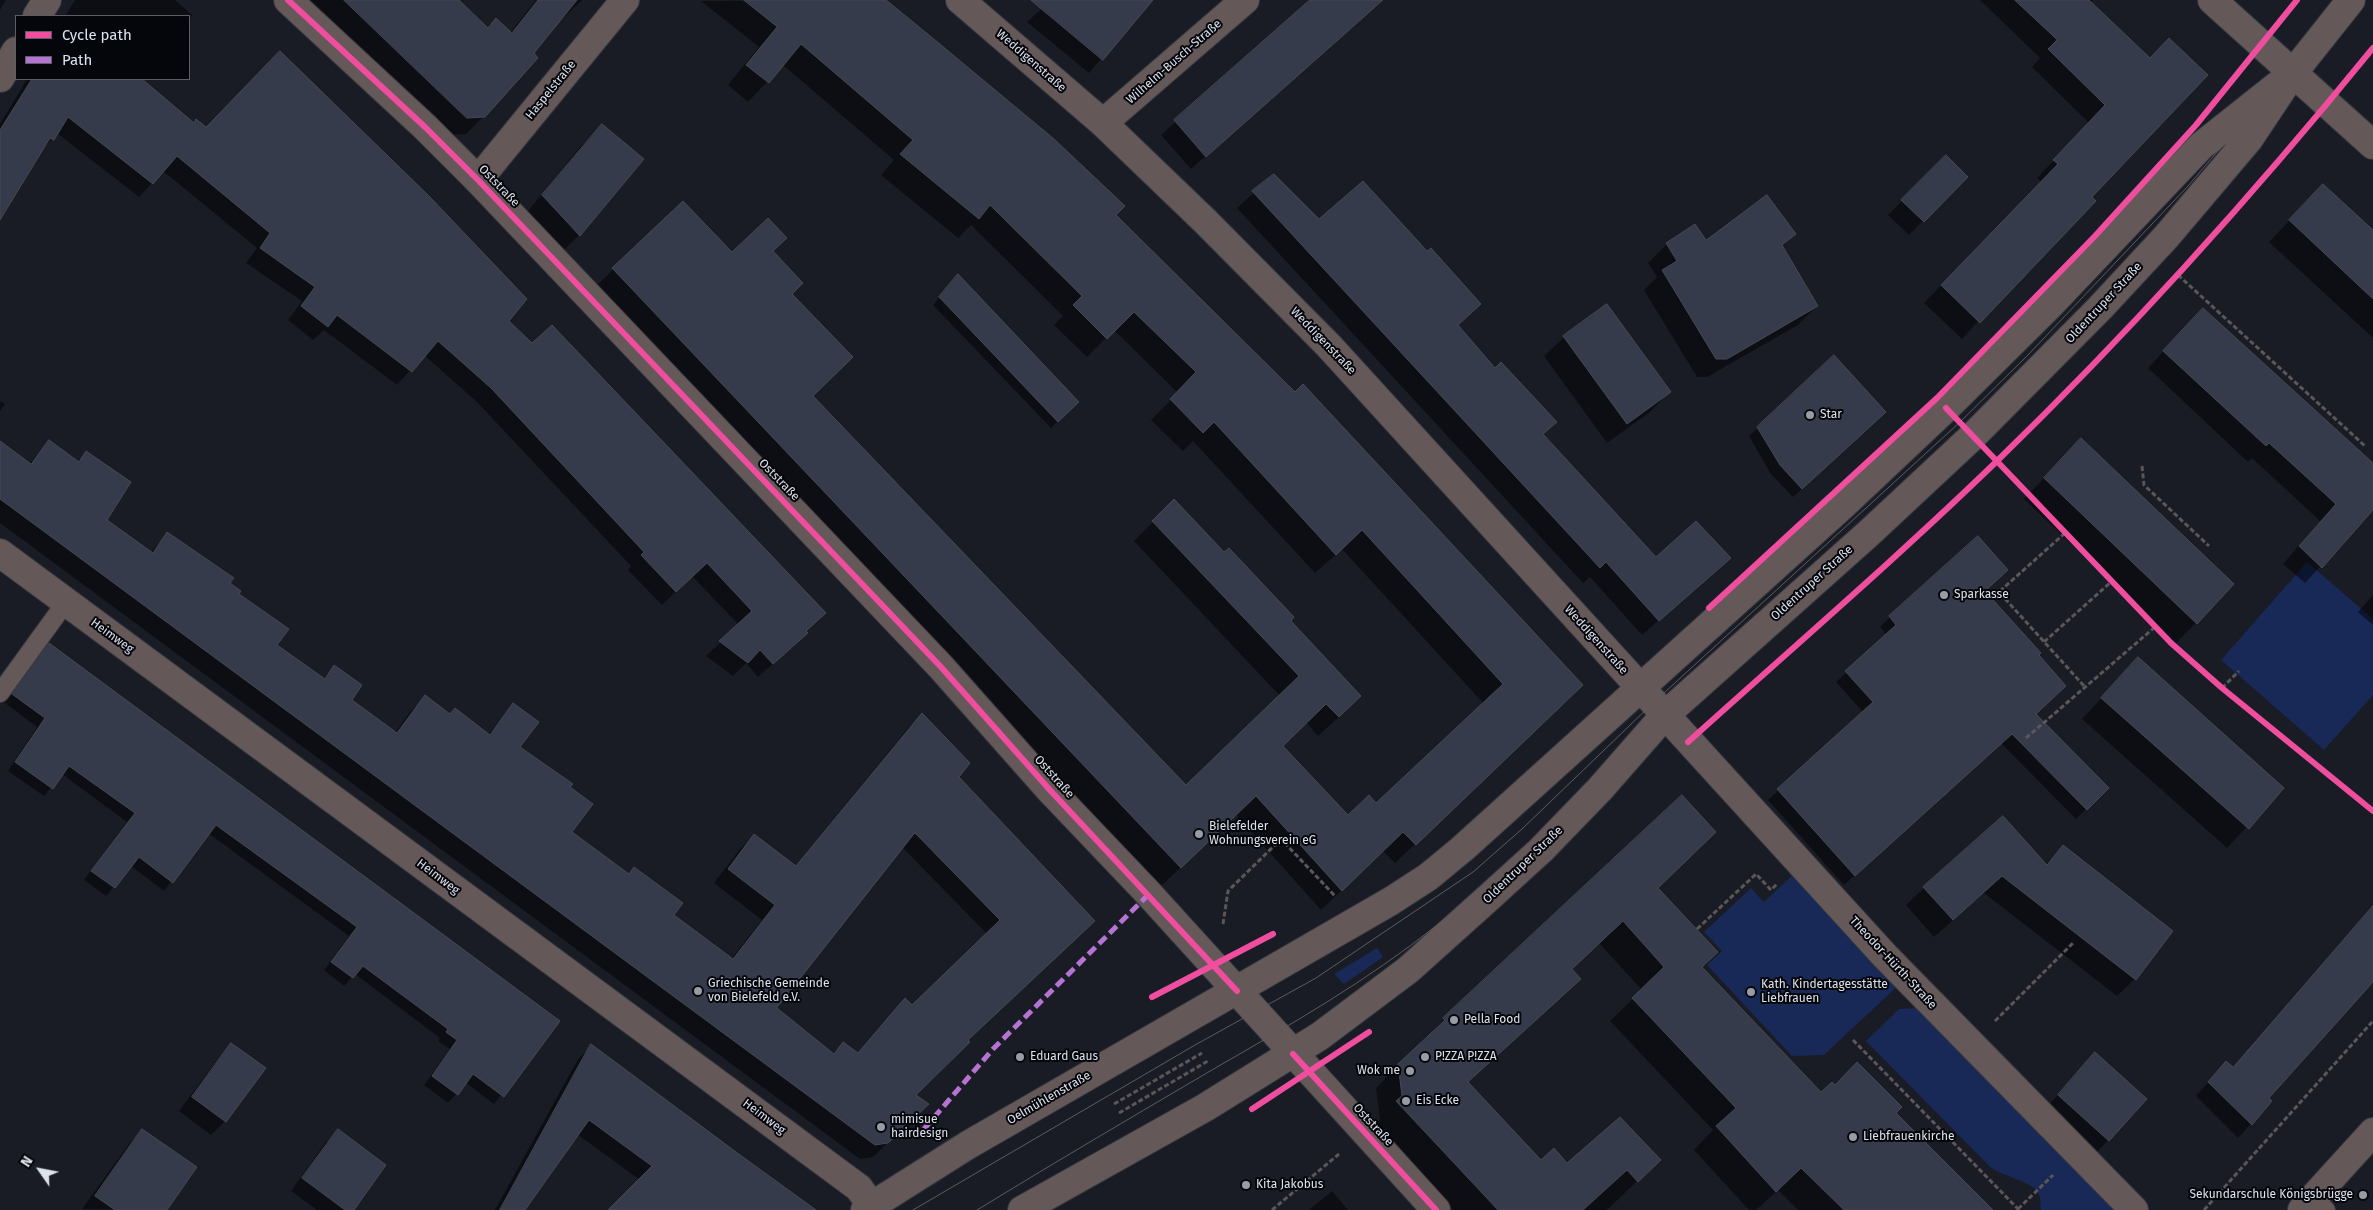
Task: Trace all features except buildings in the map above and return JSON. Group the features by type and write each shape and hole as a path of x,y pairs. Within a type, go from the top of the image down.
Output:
{"street":[{"path":"38,15 47,0"},
{"name":"Oststraße","path":"288,0 376,81 478,180 941,667 1049,789 1237,991 1436,1210"},
{"name":"Haspelstraße","path":"478,180 625,0"},
{"name":"Weddigenstraße","path":"960,0 1103,123 1205,221 1360,379 1662,713"},
{"name":"Wilhelm-Busch-Straße","path":"1103,123 1245,0"},
{"path":"2212,0 2373,145"},
{"name":"Oldentruper Straße","path":"1293,1054 1351,1014 1408,970 1541,850 1600,789 1662,713 1876,526 2040,369 2166,237 2210,187 2249,139 2293,73 2351,0"},
{"path":"0,78 15,53"},
{"name":"Oldentruper Straße","path":"1237,991 1391,901 1428,876 1534,786 1843,505 1952,401 2051,304 2201,146 2293,73"},
{"name":"Heimweg","path":"0,553 860,1188 868,1208"},
{"name":"Theodor-Hürth-Straße","path":"1662,713 1912,984 2134,1210"},
{"name":"Oelmühlenstraße","path":"868,1208 968,1145 1237,991"},
{"path":"1022,1210 1206,1107 1293,1054"},
{"path":"2314,1206 2373,1132"}],"lane":[{"path":"0,692 66,602"}],"path":[{"path":"2173,281 2185,268"},
{"path":"2178,275 2365,446"},
{"path":"2142,466 2144,485 2209,546"},
{"path":"2065,533 1999,592 2085,687"},
{"path":"2044,642 2111,582"},
{"path":"2026,738 2155,627"},
{"path":"2222,688 2239,671"},
{"path":"1223,924 1228,891 1281,839 1335,897"},
{"path":"1697,930 1756,874 1771,890 1799,863"},
{"path":"1972,1044 2074,942"},
{"path":"2204,1210 2373,1021"},
{"path":"1853,1040 2018,1209 2077,1152"},
{"path":"1114,1104 1202,1054"},
{"path":"1119,1113 1208,1061"},
{"path":"1272,1210 1339,1154"}],"shaded area":[{"path":"2307,562 2373,619 2373,695 2324,750 2221,660"},
{"path":"1796,872 1901,983 1824,1055 1792,1056 1707,965 1722,951 1704,932 1751,888 1764,902"},
{"path":"1377,948 1383,957 1344,984 1334,974"},
{"path":"1917,1008 2117,1210 2041,1210 2040,1196 2036,1190 1989,1166 1866,1041 1899,1009"}],"tram line":[{"path":"913,1210 1195,1045 1316,978 1473,872 1522,829 1653,703 1960,422 2027,356 2188,186 2266,94 2340,0"},
{"path":"977,1210 1357,983 1410,946 1468,900 1528,846 1646,733 1905,499 2039,371 2166,237 2286,96 2363,0"}],"marked path":[{"path":"924,1129 993,1049 1149,894"}],"cycle path":[{"path":"288,0 425,127 478,180 941,667 1049,789 1237,991"},
{"path":"1709,608 1937,398 2095,236 2196,125 2297,0"},
{"path":"1688,742 1921,533 2047,412 2144,311 2238,208 2373,48"},
{"path":"1946,408 2171,643 2222,688 2373,811"},
{"path":"1152,997 1273,934"},
{"path":"1252,1109 1369,1032"},
{"path":"1293,1054 1436,1210"}],"place":[{"name":"Star","path":"1810,415"},
{"name":"Sparkasse","path":"1944,595"},
{"name":"Bielefelder Wohnungsverein eG","path":"1199,834"},
{"name":"Griechische Gemeinde von Bielefeld e.V.","path":"698,991"},
{"name":"Kath. Kindertagesstätte Liebfrauen","path":"1751,992"},
{"name":"Pella Food","path":"1454,1020"},
{"name":"Eduard Gaus","path":"1020,1057"},
{"name":"P!ZZA P!ZZA","path":"1425,1057"},
{"name":"Wok me","path":"1410,1071"},
{"name":"Eis Ecke","path":"1406,1101"},
{"name":"mimisue hairdesign","path":"881,1127"},
{"name":"Liebfrauenkirche","path":"1853,1137"},
{"name":"Kita Jakobus","path":"1246,1185"},
{"name":"Sekundarschule Königsbrügge","path":"2363,1195"}]}
